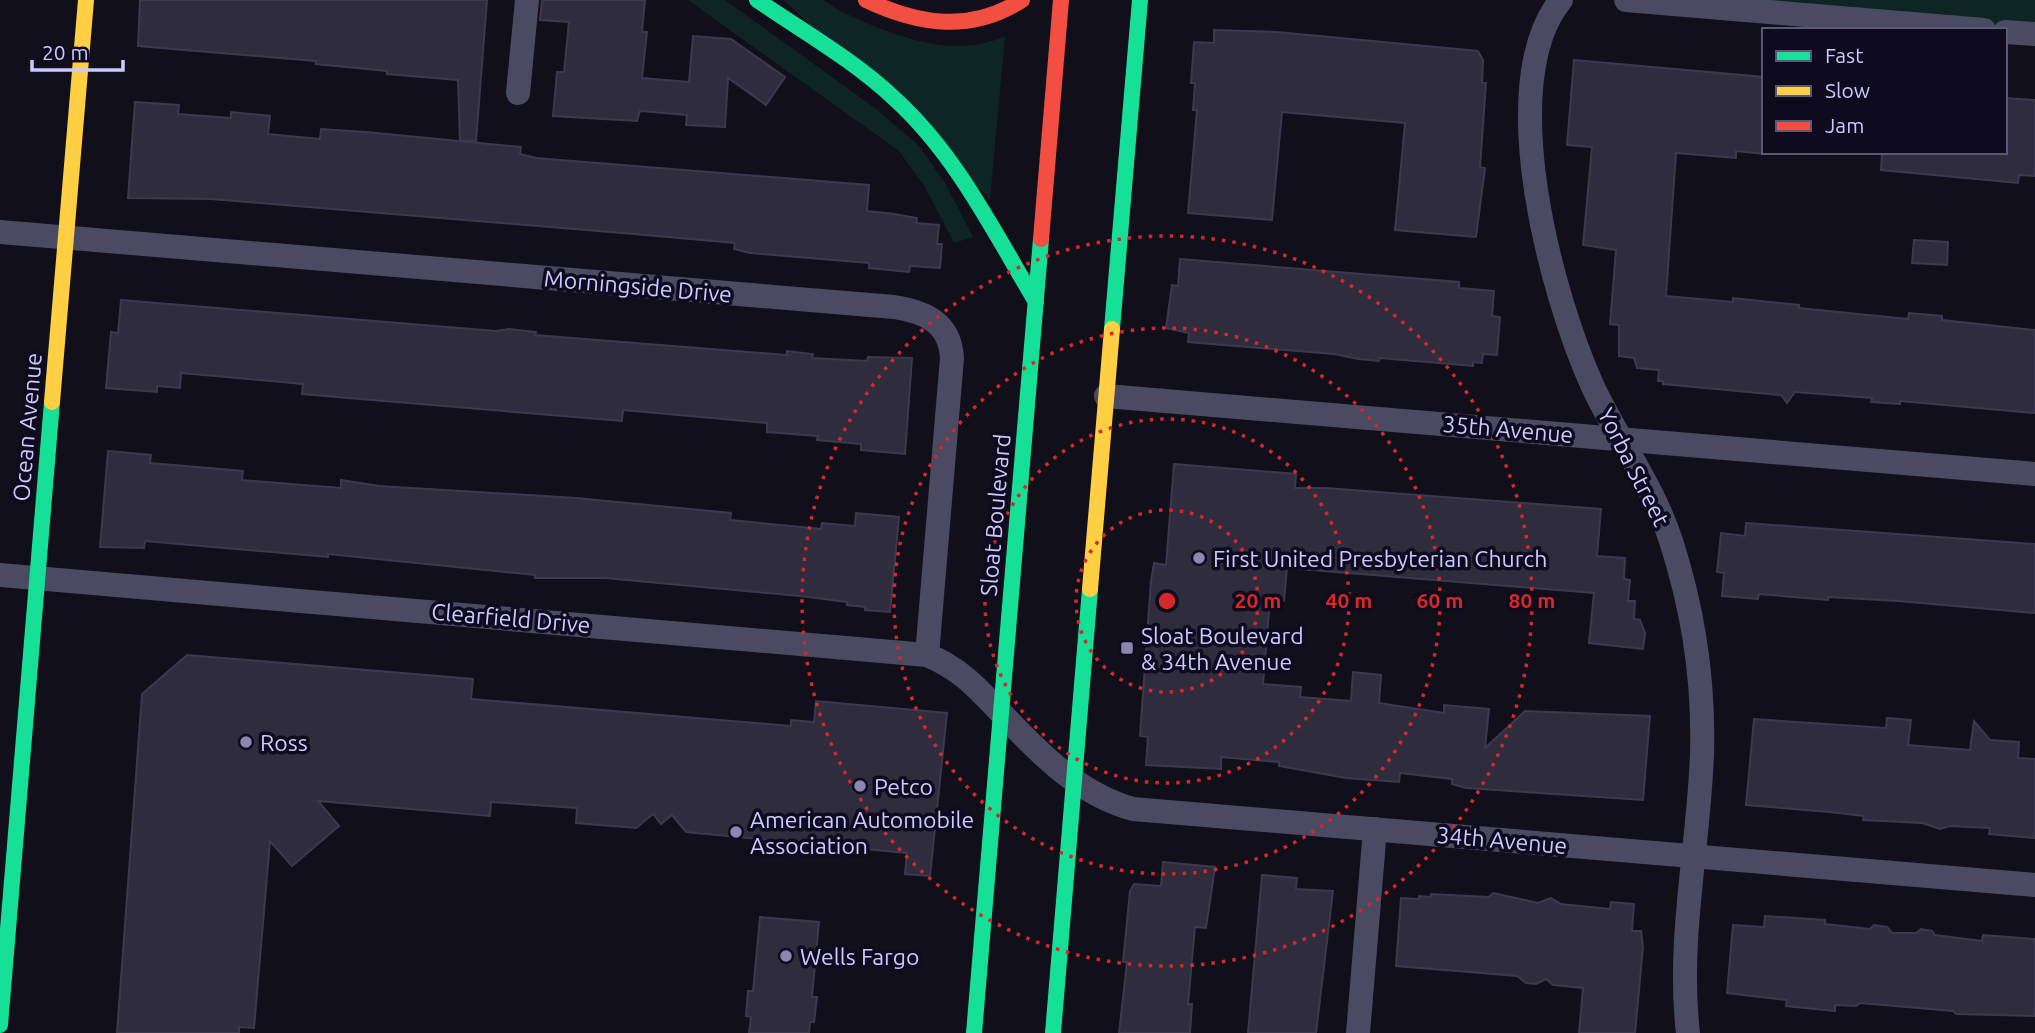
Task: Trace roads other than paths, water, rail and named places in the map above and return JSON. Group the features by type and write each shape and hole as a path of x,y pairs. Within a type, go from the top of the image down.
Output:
{"main road":[{"name":"Ocean Avenue","path":"0,1025 5,915 38,578 86,0"},
{"path":"757,0 858,71 911,113 950,163 1036,302"},
{"path":"866,0 906,16 933,23 960,24 1003,13 1022,0"},
{"name":"Sloat Boulevard","path":"974,1033 1061,0"},
{"path":"1053,1033 1140,0"}],"street":[{"path":"518,93 527,0"},
{"name":"Yorba Street","path":"1561,0 1541,31 1533,60 1532,143 1539,211 1554,283 1572,338 1594,388 1661,512 1680,574 1694,635 1702,724 1685,979 1688,1033"},
{"path":"1626,0 1960,28"},
{"path":"2007,32 2035,34"},
{"name":"Morningside Drive","path":"0,232 894,307 925,314 946,332 952,358 927,655"},
{"name":"35th Avenue","path":"1106,396 2035,474"},
{"name":"Clearfield Drive","path":"0,575 927,655 950,665 971,681 1001,713"},
{"name":"34th Avenue","path":"1001,713 1044,756 1074,781 1098,796 1143,810 2035,885"},
{"path":"1358,1033 1375,829"}],"place":[{"name":"First United Presbyterian Church","path":"1199,558"},
{"name":"Sloat Boulevard & 34th Avenue","path":"1127,648"},
{"name":"Ross","path":"246,742"},
{"name":"Petco","path":"860,786"},
{"name":"American Automobile Association","path":"736,832"},
{"name":"Wells Fargo","path":"786,956"}]}
